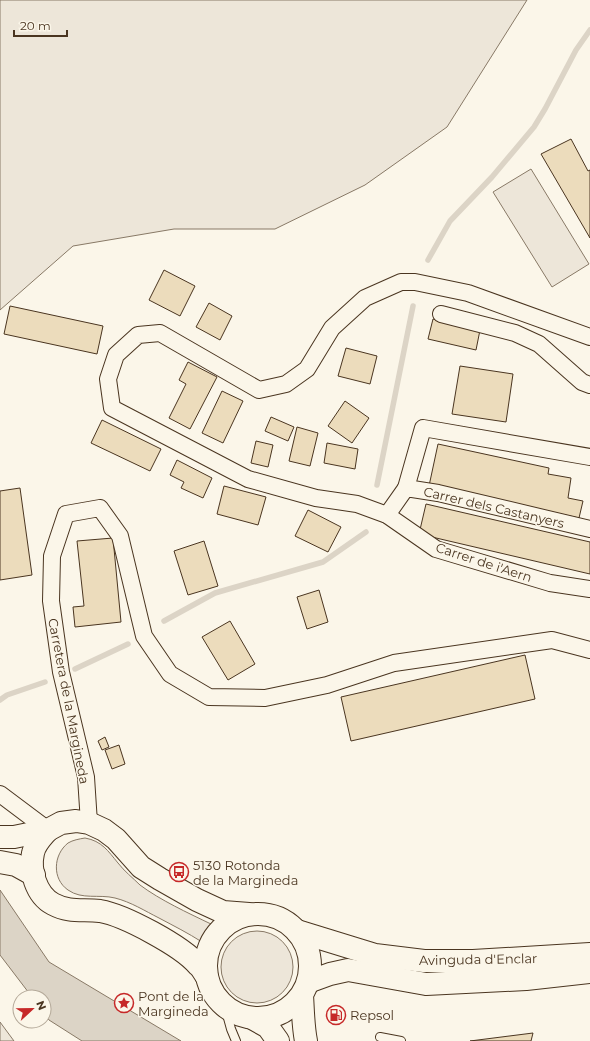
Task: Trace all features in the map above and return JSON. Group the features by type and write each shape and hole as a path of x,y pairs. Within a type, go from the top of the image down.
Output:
{"main road":[{"path":"0,837 14,837 48,830 61,823 89,823 104,830 116,839 140,866 197,900 223,912 263,914 276,917 287,923 297,931 305,942 309,955 310,969 305,989 304,1017 306,1041"},
{"path":"48,830 38,841 33,852 32,866 35,881 41,893 51,903 65,909 99,911 116,915 135,923 182,951 199,965 207,977 215,996 225,1007 238,1015 252,1018 267,1018 280,1014 292,1006 305,989"},
{"path":"0,862 16,865 34,876"},
{"path":"207,977 206,958 210,945 217,934 232,921 250,914"},
{"name":"Avinguda d'Enclar","path":"297,931 375,955 424,961 473,962 590,954"},
{"name":"Avinguda d'Enclar","path":"305,989 330,974 348,970 426,984 526,979 590,972"},
{"path":"252,1018 268,1028 278,1041"}],"street":[{"name":"Carrer de i'Aern","path":"590,337 468,293 415,282 401,282 366,298 332,328 307,369 286,384 259,390 160,333 138,335 116,355 108,379 112,408 248,479 316,498 357,504 387,515 436,549 550,583 590,589"},
{"path":"441,314 515,333 533,341 554,356 582,382 590,385"},
{"path":"406,488 423,428 590,457"},
{"name":"Carrer dels Castanyers","path":"387,515 406,488 438,493 590,529"},
{"name":"Carretera de la Margineda","path":"89,823 86,777 61,672 51,601 52,556 66,514 100,508 120,536 144,636 170,674 209,697 265,698 327,685 394,663 552,640 590,650"},
{"path":"0,794 48,830"}],"lane":[{"path":"225,1007 236,1041"},
{"path":"380,1037 401,1041"}],"shaded area":[{"path":"0,0 527,0 447,127 365,185 275,229 174,229 73,246 0,310"},
{"path":"531,169 589,264 552,287 493,192"},
{"path":"85,838 96,841 104,847 126,872 148,891 174,906 211,924 202,942 127,902 109,897 79,895 68,890 59,880 56,867 57,860 59,854 68,843"},
{"path":"0,890 49,962 181,1041 82,1041 52,1022 52,989 26,989 0,955"},
{"path":"250,931 264,931 271,933 283,941 291,953 293,967 291,981 283,993 271,1001 264,1003 250,1003 243,1001 231,993 223,981 221,974 221,960 223,953 231,941 243,933"},
{"path":"0,1022 14,1041 0,1041"}],"building":[{"path":"571,139 588,171 590,170 590,238 541,154"},
{"path":"164,270 195,286 180,316 149,300"},
{"path":"209,303 232,316 220,340 196,327"},
{"path":"10,306 103,326 97,354 4,334"},
{"path":"433,319 480,330 476,350 428,339"},
{"path":"346,348 377,356 370,384 338,376"},
{"path":"188,362 217,377 190,429 169,418 186,384 179,380"},
{"path":"460,366 513,374 506,422 452,414"},
{"path":"222,391 243,401 223,443 202,433"},
{"path":"345,401 369,418 352,443 328,426"},
{"path":"271,417 294,427 288,441 265,431"},
{"path":"102,420 161,449 150,471 91,443"},
{"path":"297,427 318,433 310,466 289,461"},
{"path":"256,441 273,445 268,467 251,463"},
{"path":"327,443 358,449 355,469 324,463"},
{"path":"438,444 549,468 548,474 571,478 568,498 583,501 579,518 429,486"},
{"path":"177,460 212,478 203,498 181,488 184,482 170,475"},
{"path":"224,486 266,497 258,525 217,514"},
{"path":"20,488 32,575 0,580 0,491"},
{"path":"426,504 590,542 590,574 419,534"},
{"path":"308,510 341,527 328,552 295,536"},
{"path":"113,538 121,622 75,627 73,607 84,606 77,541"},
{"path":"204,541 218,586 188,595 174,551"},
{"path":"319,590 328,622 307,629 297,597"},
{"path":"230,621 255,664 228,680 202,637"},
{"path":"525,655 535,699 351,741 341,697"},
{"path":"105,737 109,747 102,750 98,741"},
{"path":"119,745 125,764 112,769 105,750"},
{"path":"533,1033 531,1041 470,1041"}],"waterway":[{"path":"428,260 450,221 492,177 534,127 576,50 590,30"},
{"path":"377,485 413,306"},
{"path":"164,621 215,593 323,562 366,532"},
{"path":"75,669 128,644"},
{"path":"0,700 7,695 45,682"}],"place":[{"name":"5130 Rotonda de la Margineda","path":"179,872"},
{"name":"Pont de la Margineda","path":"124,1003"},
{"name":"Repsol","path":"336,1015"}]}
